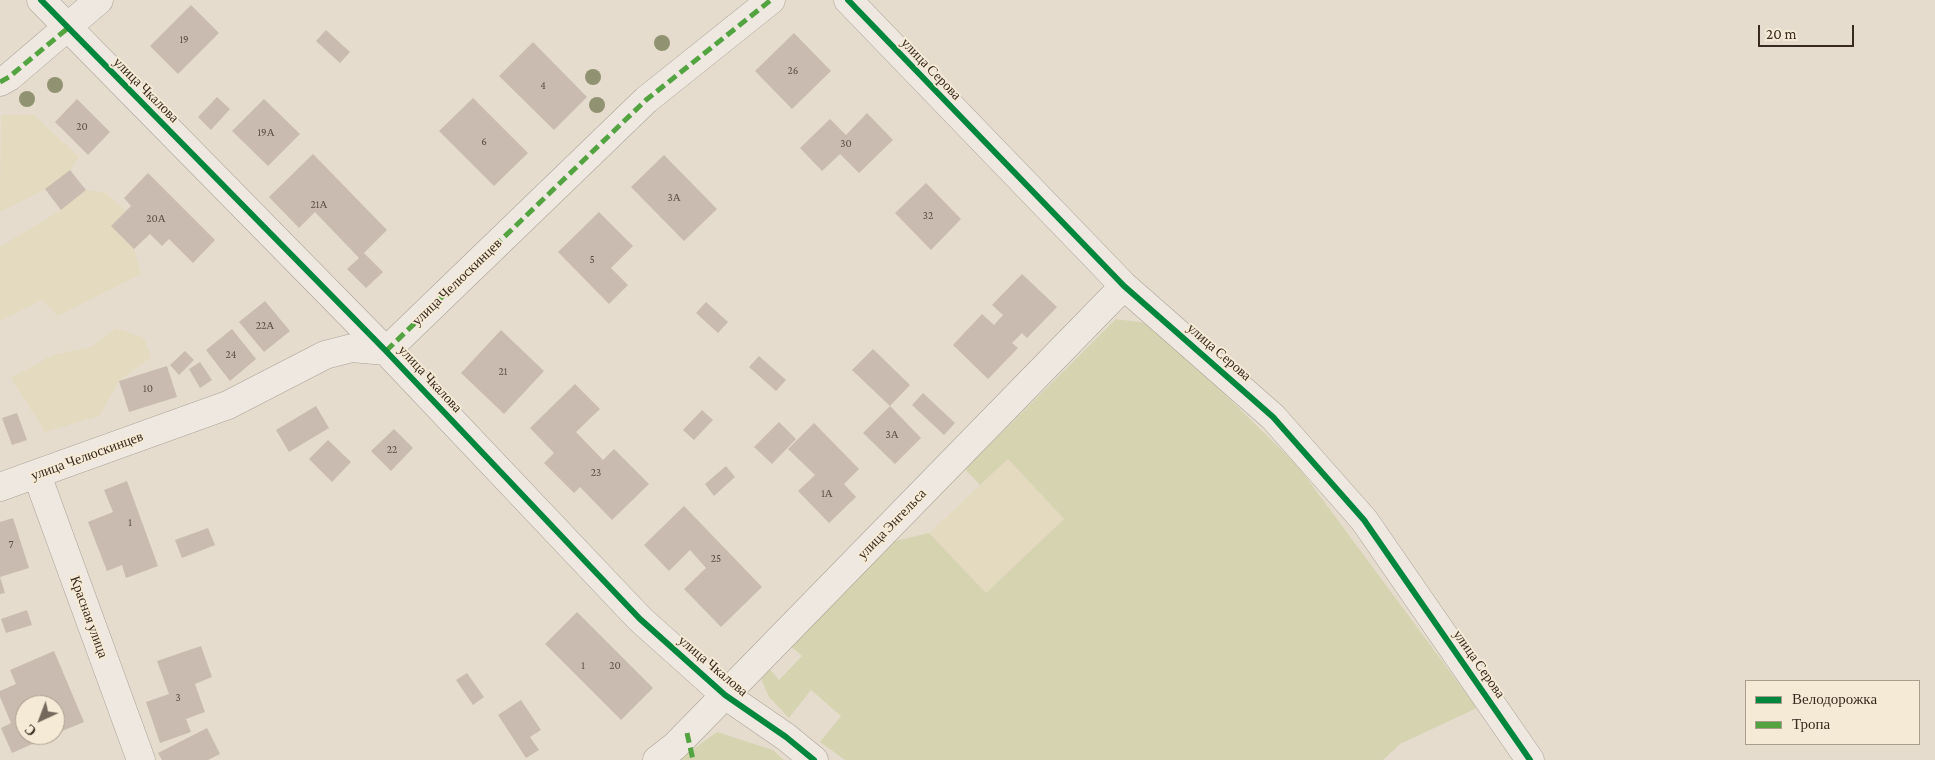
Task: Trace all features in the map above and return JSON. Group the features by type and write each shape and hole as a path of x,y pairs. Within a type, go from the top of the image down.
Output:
{"street":[{"name":"улица Чкалова","path":"41,0 386,351 640,618 725,695 786,737 814,760"},
{"path":"0,82 9,77 100,0"},
{"name":"улица Челюскинцев","path":"0,487 228,405 325,355 352,348 386,351 646,100 771,0"},
{"name":"улица Серова","path":"848,0 1124,286 1273,417 1364,520 1530,760"},
{"name":"улица Энгельса","path":"657,760 675,746 1124,286"},
{"name":"Красная улица","path":"37,475 141,760"}],"shaded area":[{"path":"1,115 34,115 79,157 70,170 45,189 0,212"},
{"path":"86,190 106,193 126,211 111,226 134,249 141,274 58,316 42,300 0,321 0,247 61,210"},
{"path":"1116,319 1153,324 1297,465 1477,708 1400,744 1383,760 845,760 820,742 841,716 811,690 789,718 769,697 761,679 770,669 779,680 802,656 789,645 887,543 929,533 986,593 1064,519 1008,459 980,485 965,469"},
{"path":"116,328 144,338 151,357 119,381 99,416 45,432 11,378 53,355 91,347"},
{"path":"1008,459 1064,519 986,593 929,533"},
{"path":"717,732 773,750 784,760 678,760"}],"building":[{"path":"191,5 219,33 178,74 150,46"},
{"path":"326,30 350,52 340,63 316,41"},
{"path":"794,33 831,71 792,109 755,71"},
{"path":"533,42 587,97 554,130 499,76"},
{"path":"217,97 230,109 211,130 198,117"},
{"path":"473,98 528,153 494,186 439,131"},
{"path":"77,99 110,132 88,155 55,122"},
{"path":"264,99 300,134 268,166 232,131"},
{"path":"867,113 893,140 859,173 840,154 822,171 800,148 830,119 846,135"},
{"path":"313,154 387,230 364,253 383,272 366,288 347,269 359,258 315,212 299,228 269,197"},
{"path":"664,155 717,209 684,241 631,187"},
{"path":"70,170 86,190 61,210 45,189"},
{"path":"148,173 215,240 193,263 169,239 162,246 150,234 134,249 111,226 131,206 124,198"},
{"path":"926,183 961,219 931,250 895,213"},
{"path":"599,212 633,246 611,268 628,285 609,304 558,252"},
{"path":"1022,274 1057,307 1027,338 1022,333 1012,343 1018,348 988,379 953,345 982,314 994,325 1003,315 992,305"},
{"path":"265,301 290,331 264,352 239,322"},
{"path":"706,302 728,322 718,333 696,313"},
{"path":"232,329 256,359 230,381 206,350"},
{"path":"501,330 544,371 504,414 461,373"},
{"path":"873,349 910,385 890,406 852,370"},
{"path":"185,351 194,360 179,375 170,365"},
{"path":"759,356 786,380 776,391 749,367"},
{"path":"200,362 212,380 200,388 189,369"},
{"path":"167,366 177,397 129,412 119,381"},
{"path":"575,384 600,409 576,432 603,460 614,449 649,484 612,520 580,487 574,493 544,463 554,453 530,428"},
{"path":"923,393 955,423 944,435 912,405"},
{"path":"316,406 329,428 289,452 276,430"},
{"path":"890,406 921,438 895,464 863,433"},
{"path":"702,410 713,420 694,440 683,430"},
{"path":"17,413 27,440 12,445 2,418"},
{"path":"779,422 796,439 772,464 754,447"},
{"path":"814,423 859,469 844,484 856,497 829,523 798,491 815,475 788,449"},
{"path":"394,429 413,448 391,471 371,451"},
{"path":"328,440 351,462 332,482 309,459"},
{"path":"726,466 735,477 714,496 705,484"},
{"path":"127,481 158,566 126,578 122,565 107,571 88,522 113,512 104,490"},
{"path":"684,506 762,587 721,627 684,589 706,568 690,550 669,571 644,545"},
{"path":"13,518 29,568 0,577 0,522"},
{"path":"208,528 215,545 182,558 175,540"},
{"path":"0,577 5,593 0,594"},
{"path":"27,610 32,625 6,633 1,619"},
{"path":"577,612 653,688 621,720 545,644"},
{"path":"201,646 212,677 195,684 205,712 186,719 191,732 160,743 146,702 169,694 157,661"},
{"path":"54,651 84,722 65,730 65,695 15,695 15,745 30,745 12,753 1,728 11,723 0,697 0,691 16,684 10,670"},
{"path":"467,673 484,697 473,705 456,680"},
{"path":"521,700 541,730 530,737 539,750 526,758 498,715"},
{"path":"207,728 220,754 208,760 162,760 158,753"}],"marked path":[{"path":"386,351 646,100 771,0"},
{"path":"0,82 9,77 68,28"},
{"path":"687,733 693,760"}],"cycle path":[{"path":"41,0 386,351 640,619 725,695 786,737 814,760"},
{"path":"848,0 1124,286 1273,417 1364,520 1530,760"}]}
